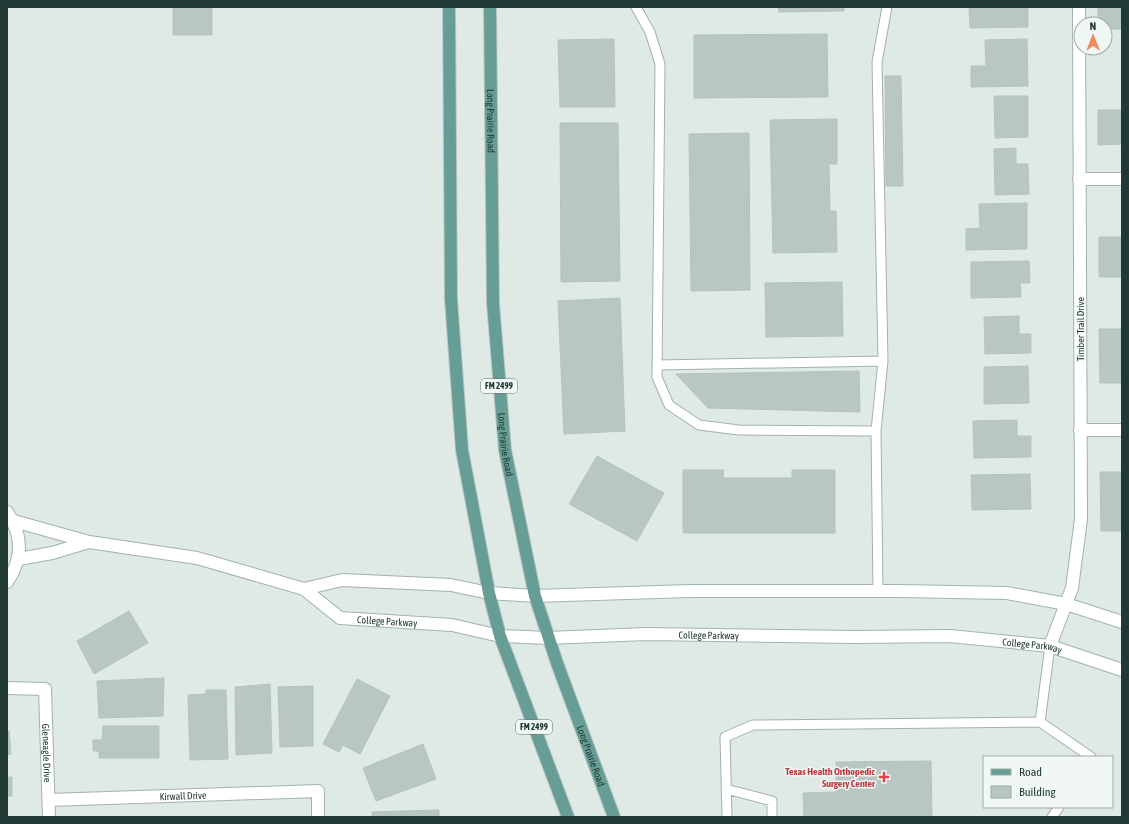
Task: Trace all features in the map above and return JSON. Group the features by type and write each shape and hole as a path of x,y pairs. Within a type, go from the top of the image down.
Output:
{"main road":[{"name":"FM 2499","path":"449,7 450,299 462,450 489,594 500,636 568,817"},
{"name":"Long Prairie Road","path":"490,7 492,303 505,450 535,596 548,638 614,817"}],"street":[{"name":"Timber Trail Drive","path":"1050,646 1072,588 1081,519 1079,7"},
{"path":"1079,178 1122,179"},
{"path":"1080,430 1122,430"},
{"name":"College Parkway","path":"10,517 89,542 197,558 304,589 340,618 452,625 500,636 548,638 646,634 855,637 950,636 1050,646 1122,670"},
{"path":"7,582 14,572 19,559 20,546 18,533 10,517"},
{"path":"19,559 52,553 89,542"},
{"name":"College Parkway","path":"304,589 342,580 451,585 489,594 535,596 689,591 1007,593 1066,604 1122,622"},
{"name":"Gleneagle Drive","path":"7,688 45,689 49,817"},
{"name":"Kirwall Drive","path":"49,800 318,791 318,817"}],"lane":[{"path":"636,7 650,32 660,64 657,377 669,405 699,425 739,430 876,431"},
{"path":"878,591 876,431 883,361 877,62 887,7"},
{"path":"657,365 883,361"},
{"path":"1040,722 1050,646"},
{"path":"727,817 725,737 752,725 1040,722 1090,756"},
{"path":"726,789 772,801 772,817"},
{"path":"1052,817 1058,808"}],"building":[{"path":"173,7 212,7 212,35 173,35"},
{"path":"778,7 844,7 844,11 779,12"},
{"path":"969,7 1028,7 1028,27 970,28"},
{"path":"1098,7 1122,7 1122,29 1113,29 1113,16 1098,16"},
{"path":"827,34 828,97 694,98 694,35"},
{"path":"614,39 615,107 560,107 558,40"},
{"path":"1027,39 1028,86 971,87 971,66 986,66 985,40"},
{"path":"885,76 901,76 903,186 886,186"},
{"path":"994,96 1028,96 1028,137 995,138"},
{"path":"1098,110 1122,110 1122,144 1098,145"},
{"path":"837,119 837,164 829,164 830,211 836,211 837,252 773,253 770,120"},
{"path":"560,123 618,123 620,281 561,282"},
{"path":"749,133 750,290 691,291 689,134"},
{"path":"1016,148 1016,164 1028,164 1029,194 995,195 994,149"},
{"path":"1027,203 1027,249 966,250 966,229 980,228 979,204"},
{"path":"1099,237 1122,237 1122,277 1099,277"},
{"path":"1029,261 1030,283 1020,283 1021,297 971,298 971,262"},
{"path":"842,282 843,336 766,337 765,283"},
{"path":"620,298 625,431 564,434 558,301"},
{"path":"1019,316 1019,334 1031,334 1031,353 985,354 984,317"},
{"path":"1099,329 1121,329 1122,383 1100,383"},
{"path":"1028,366 1029,403 984,404 984,367"},
{"path":"859,371 860,412 708,408 676,374"},
{"path":"1017,420 1017,436 1031,436 1031,457 974,458 973,421"},
{"path":"597,456 664,493 637,541 569,504"},
{"path":"683,470 724,470 723,478 792,478 792,470 835,470 835,533 683,533"},
{"path":"1100,472 1122,472 1122,531 1101,531"},
{"path":"1030,474 1031,509 972,510 971,475"},
{"path":"129,611 148,643 94,674 77,641"},
{"path":"164,678 163,716 99,718 97,681"},
{"path":"357,679 390,696 360,754 343,745 339,752 323,744"},
{"path":"270,684 272,753 236,755 235,687"},
{"path":"313,686 313,746 280,747 278,687"},
{"path":"206,690 226,690 228,759 190,760 188,695 206,694"},
{"path":"103,726 159,726 159,758 99,758 99,751 93,751 93,740 102,740"},
{"path":"7,731 9,731 11,754 7,755"},
{"path":"423,744 436,779 376,801 363,768"},
{"name":"Texas Health Orthopedic Surgery Center","path":"931,761 932,817 804,817 803,793 836,792 836,762"},
{"path":"7,777 12,777 12,796 7,796"},
{"path":"439,810 439,817 372,817 372,812"}],"place":[{"name":"Texas Health Orthopedic Surgery Center","path":"884,777"}]}
